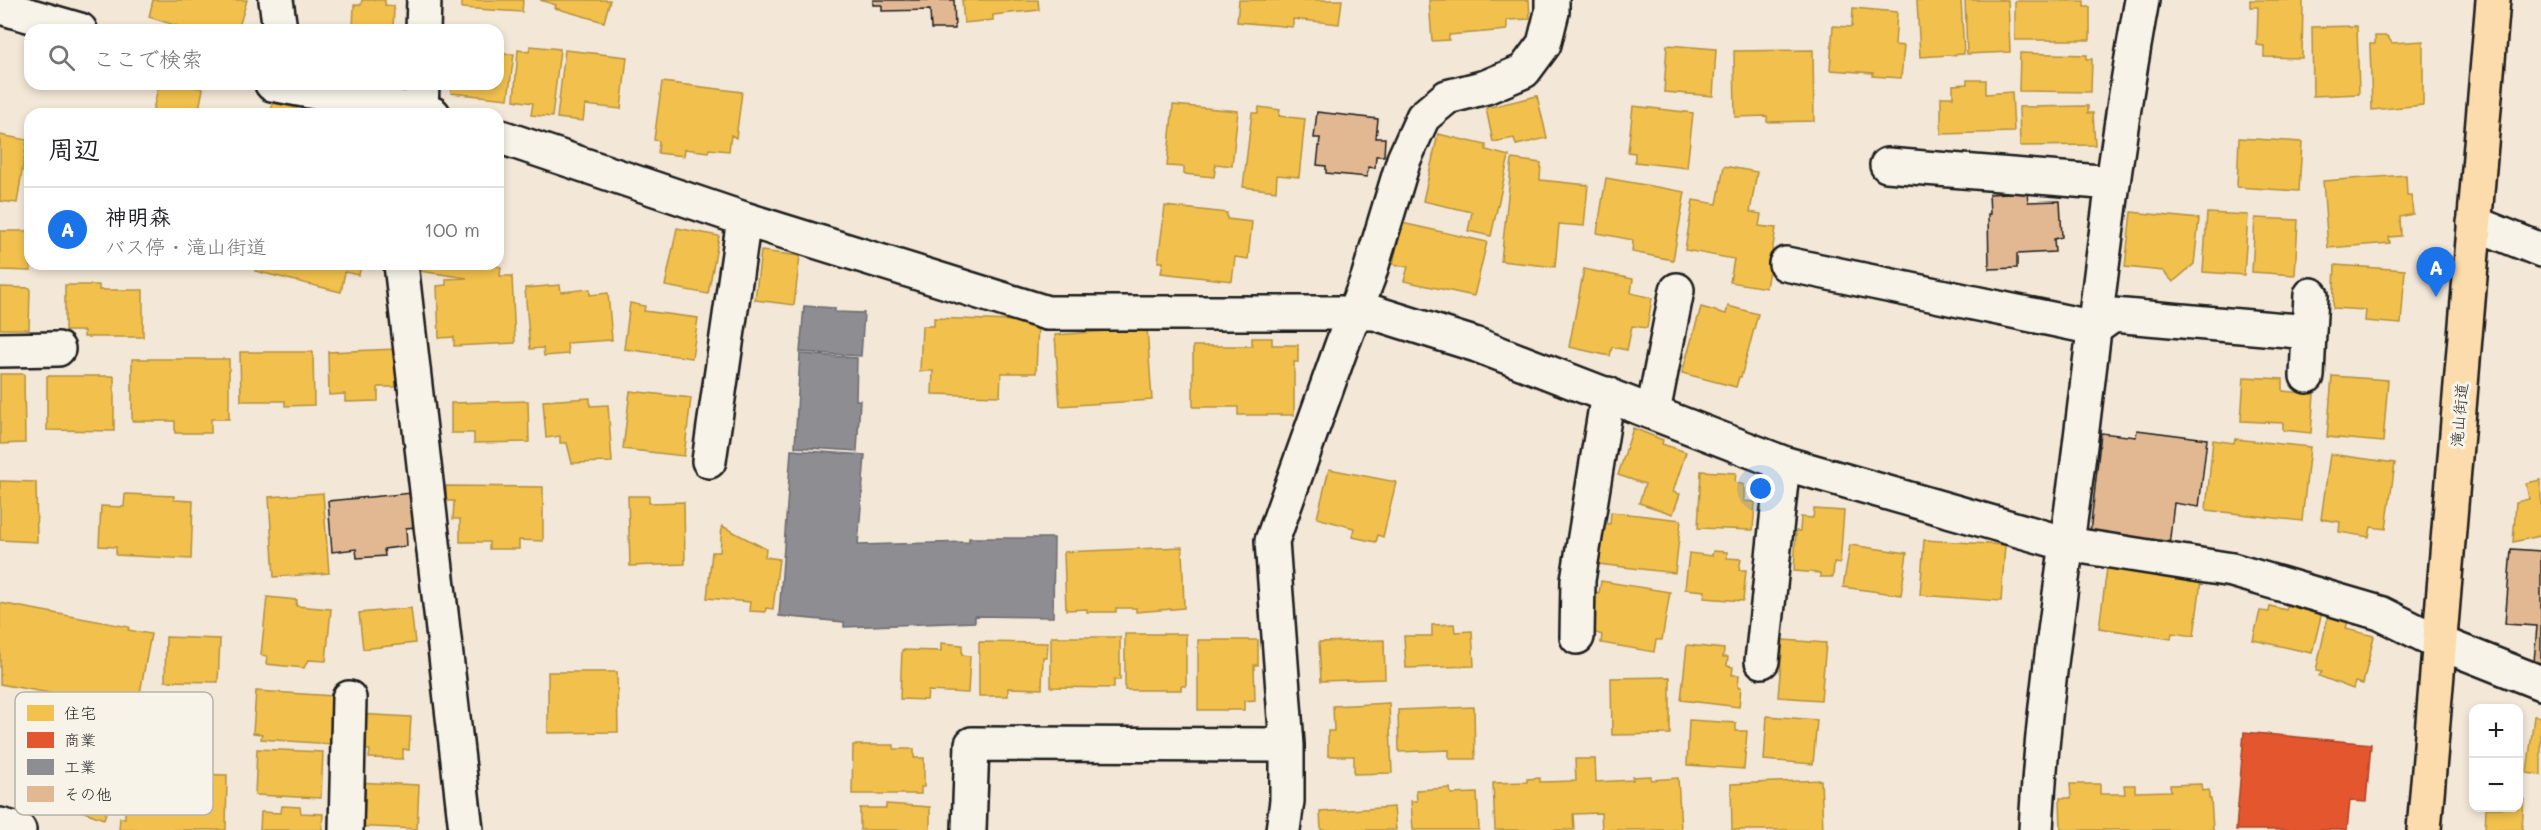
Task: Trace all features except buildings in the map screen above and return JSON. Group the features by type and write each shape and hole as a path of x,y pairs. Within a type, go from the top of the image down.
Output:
{"highway":[{"name":"滝山街道","path":"2424,830 2493,0"}],"street":[{"path":"276,0 279,24"},
{"path":"423,24 424,0"},
{"path":"1283,830 1287,801 1287,745 1272,541 1368,279 1404,159 1424,117 1447,97 1486,87 1524,71 1544,44 1552,12 1552,0"},
{"path":"2036,830 2046,693 2112,183 2142,0"},
{"path":"0,7 59,24"},
{"path":"301,90 374,108 425,103"},
{"path":"504,138 744,219 1047,313 1375,314 1477,345 1783,463 2067,544 2232,570 2380,613 2440,644 2541,682"},
{"path":"1887,165 2112,183"},
{"path":"709,461 744,219"},
{"path":"2474,223 2541,250"},
{"path":"1786,264 2095,327 2113,315 2309,332"},
{"path":"402,270 466,830"},
{"path":"1653,412 1677,290"},
{"path":"2307,376 2311,295"},
{"path":"0,350 58,349"},
{"path":"1577,637 1578,580 1608,394"},
{"path":"1762,661 1783,463"},
{"path":"346,830 349,698"},
{"path":"969,830 972,744 1287,745"},
{"path":"0,825 20,830"}],"place":[{"name":"神明森","path":"2436,297"}]}
